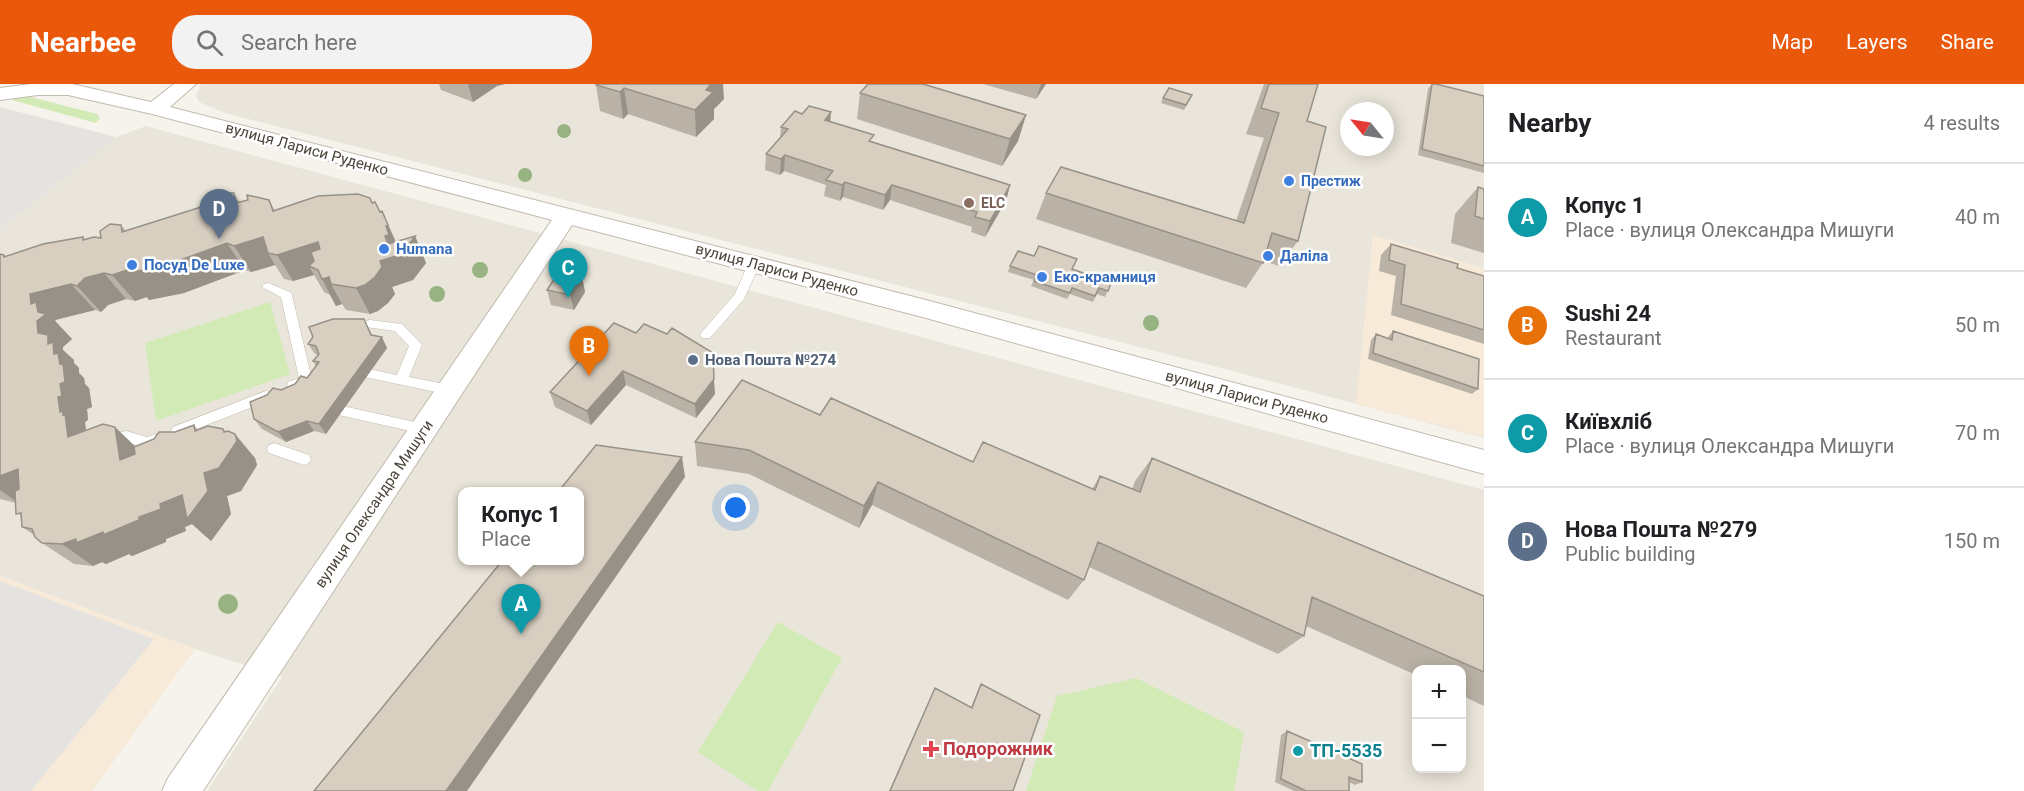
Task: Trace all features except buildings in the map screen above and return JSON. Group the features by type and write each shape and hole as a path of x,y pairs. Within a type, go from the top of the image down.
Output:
{"street":[{"path":"155,109 186,84"},
{"name":"вулиця Лариси Руденко","path":"0,94 65,86 754,264 1484,462"},
{"name":"вулиця Олександра Мишуги","path":"181,791 566,216"}],"lane":[{"path":"706,335 740,296 754,264"},
{"path":"126,436 148,443 306,380 286,295 268,287"},
{"path":"370,324 398,327 416,345 401,381"},
{"path":"369,374 450,390"},
{"path":"343,411 424,429"},
{"path":"274,449 304,459"}],"shaded area":[{"path":"201,84 1484,84 1484,438 1202,363 225,113 199,102 196,96"},
{"path":"0,107 116,137 0,229"},
{"path":"146,126 1484,490 1484,791 207,791 282,677 195,649 0,576 0,229 116,137"},
{"path":"1373,235 1484,268 1484,437 1356,404"},
{"path":"0,576 195,649 92,791 0,791"},
{"path":"0,581 154,639 31,791 0,791"}],"green space":[{"path":"19,94 97,114 100,118 96,123 12,100"},
{"path":"270,302 290,374 156,421 145,343"},
{"path":"778,622 842,658 768,791 758,791 698,752"},
{"path":"1136,678 1244,732 1234,791 1026,791 1057,696"}],"place":[{"name":"Престиж","path":"1289,181"},
{"name":"ELC","path":"969,203"},
{"name":"Нова Пошта №279","path":"219,239"},
{"name":"Humana","path":"384,249"},
{"name":"Даліла","path":"1268,256"},
{"name":"Посуд De Luxe","path":"132,265"},
{"name":"Еко-крамниця","path":"1042,277"},
{"name":"Київхліб","path":"568,298"},
{"name":"Нова Пошта №274","path":"693,360"},
{"name":"Sushi 24","path":"589,376"},
{"name":"Копус 1","path":"521,634"},
{"name":"Подорожник","path":"931,749"},
{"name":"ТП-5535","path":"1298,751"}]}
